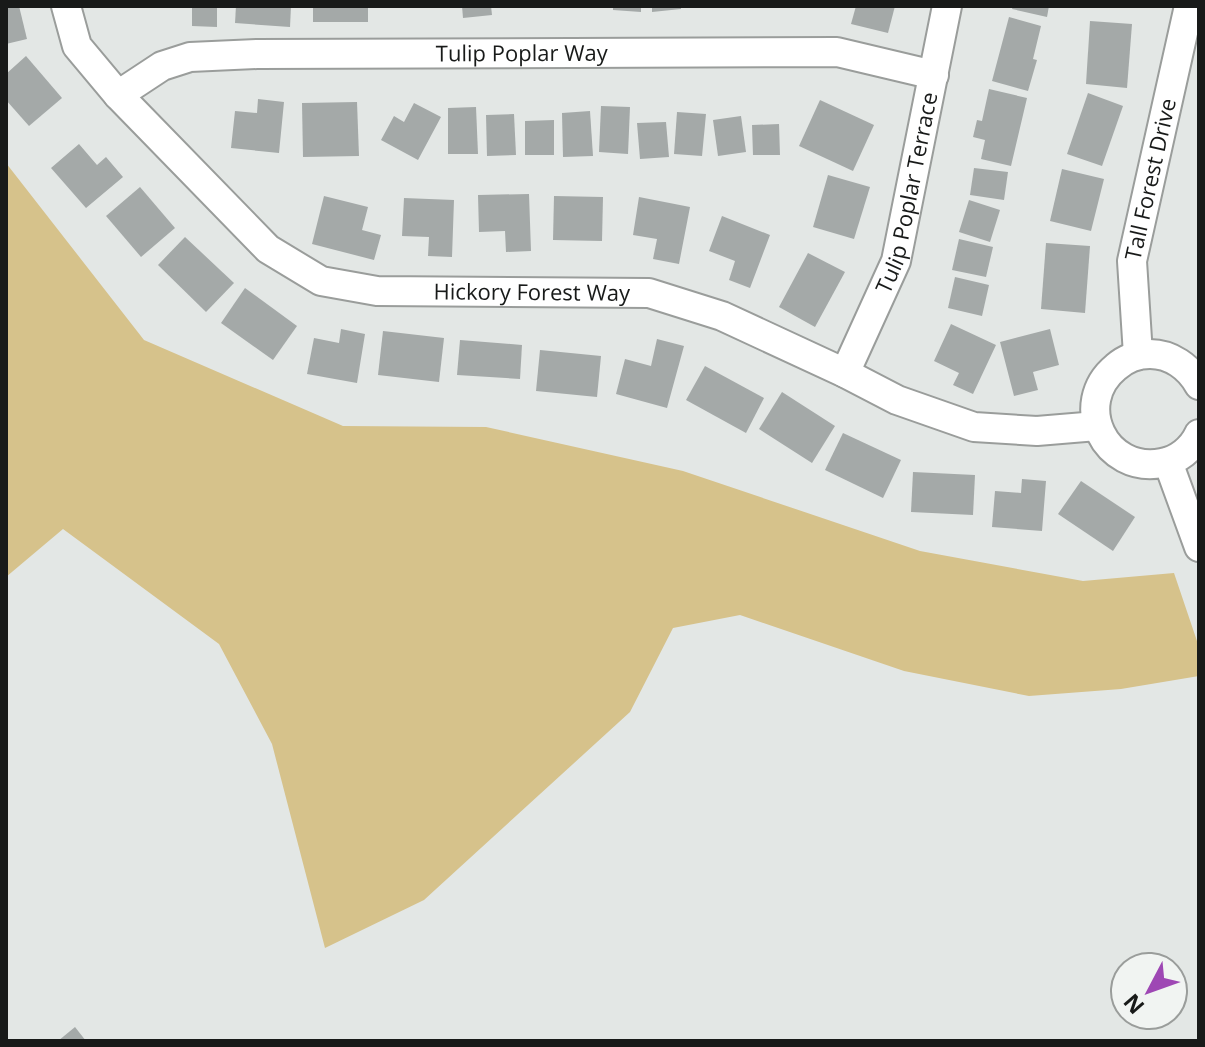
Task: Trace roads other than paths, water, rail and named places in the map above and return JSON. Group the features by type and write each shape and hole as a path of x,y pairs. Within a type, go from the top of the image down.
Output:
{"street":[{"name":"Hickory Forest Way","path":"66,6 77,46 118,95 268,249 321,281 377,291 649,293 722,316 897,400 974,427 1037,431 1097,426"},
{"name":"Tulip Poplar Terrace","path":"845,373 896,261 947,6"},
{"name":"Tall Forest Drive","path":"1138,355 1132,261 1189,6"},
{"name":"Tulip Poplar Way","path":"118,95 162,66 190,57 257,54 837,52 934,75"},
{"path":"1199,385 1194,375 1180,363 1163,356 1138,355 1122,361 1108,373 1098,391 1095,408 1097,426 1106,443 1132,462 1151,465 1168,462 1182,455 1199,434"},
{"path":"1168,462 1199,547"}]}
